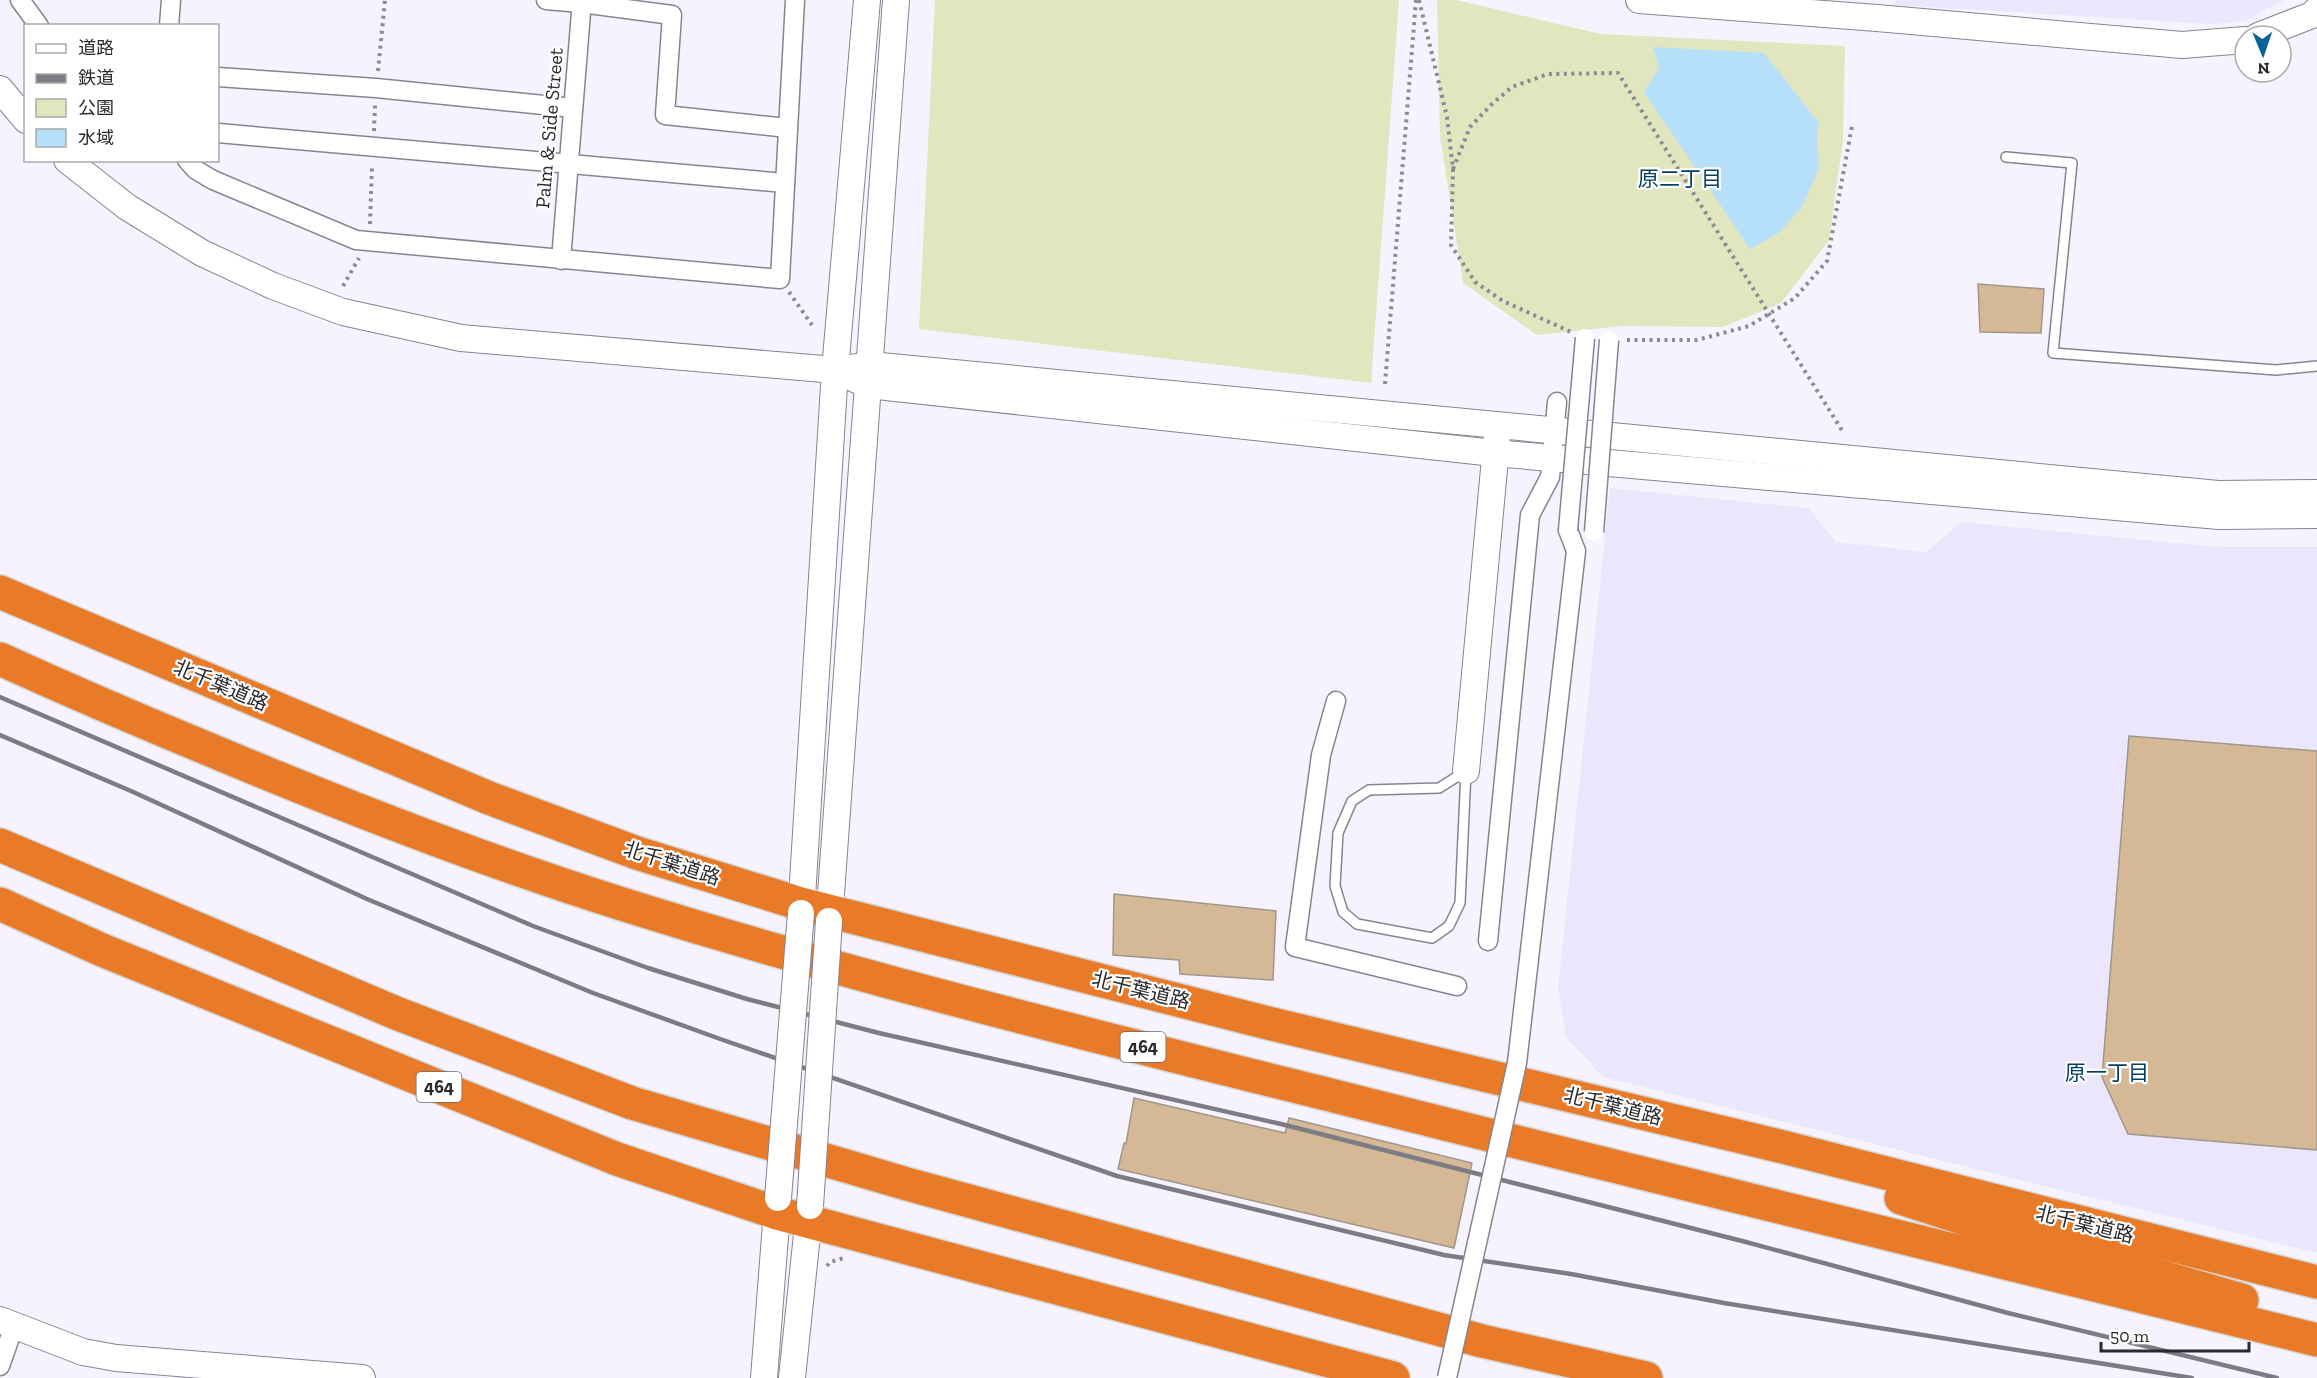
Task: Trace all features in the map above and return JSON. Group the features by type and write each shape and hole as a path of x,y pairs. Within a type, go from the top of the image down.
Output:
{"highway":[{"name":"北千葉道路","path":"0,592 489,798 637,853 815,912 1787,1148 2317,1282"},
{"name":"464","path":"0,658 59,686 304,789 462,849 621,904 875,977 1250,1075 2317,1340"},
{"path":"0,845 396,1013 633,1103 907,1184 1482,1341 1646,1378"},
{"name":"464","path":"0,904 102,950 617,1160 1393,1378"},
{"path":"1787,1148 1836,1176 1993,1228 2273,1308 2317,1331"}],"street":[{"path":"20,0 38,24"},
{"path":"169,24 171,0"},
{"path":"546,0 582,1 672,15 665,115 788,128"},
{"path":"189,162 196,170 213,180 356,240 780,279 795,0"},
{"path":"792,1378 810,1213 815,912 835,370 867,0"},
{"path":"764,1378 778,1205 815,912 869,375 896,0"},
{"path":"1638,0 2182,45 2233,41"},
{"name":"Palm & Side Street","path":"561,260 582,1"},
{"path":"2289,24 2312,15 2317,10"},
{"path":"219,77 376,88 573,108"},
{"path":"0,89 24,118"},
{"path":"219,133 569,162 785,183"},
{"path":"70,162 127,207 202,253 273,286 343,312 461,338 835,370 1494,453 2219,516 2317,515"},
{"path":"1447,1378 1517,1063 1576,551 1568,530 1585,338 1609,340 1594,532 1576,551"},
{"path":"869,375 1498,424 2218,494 2317,493"},
{"path":"1488,940 1530,515 1550,477 1557,402"},
{"path":"1466,771 1498,424"},
{"path":"1336,701 1321,755 1295,947 1457,986"},
{"path":"0,1366 7,1323 83,1352 116,1358 277,1375 362,1378"}],"lane":[{"path":"2006,157 2072,163 2053,353 2276,369 2317,366"},
{"path":"1466,771 1460,903 1449,926 1432,938 1357,924 1343,912 1335,886 1338,833 1352,801 1369,790 1439,788 1466,771"}],"path":[{"path":"1417,0 1447,117 1453,169 1451,245 1474,282 1503,301 1585,338"},
{"path":"1385,384 1417,0"},
{"path":"1453,169 1470,127 1512,87 1548,74 1618,73 1843,432"},
{"path":"1609,340 1697,340 1749,326 1796,298 1827,261 1852,126"},
{"path":"780,279 812,325"},
{"path":"825,1268 830,1263 848,1256"}],"shaded area":[{"path":"1896,0 2284,0 2245,21 2213,24 1895,5"},
{"path":"1610,488 1808,508 1836,542 1926,552 1961,522 2218,547 2317,547 2317,1253 1603,1077 1566,1037 1558,989"}],"green space":[{"path":"935,0 1399,0 1371,383 919,329"},
{"path":"1437,0 1456,0 1601,34 1845,46 1843,140 1829,240 1781,303 1723,327 1622,326 1537,335 1463,283 1440,136"}],"water":[{"path":"1653,47 1764,53 1819,123 1817,135 1819,168 1802,207 1780,232 1750,249 1644,92 1659,68"}],"building":[{"path":"1978,284 2044,289 2041,333 1980,332"},
{"path":"2129,736 2317,751 2317,1150 2128,1134 2102,1077"},
{"path":"1114,894 1276,911 1273,980 1180,974 1179,960 1113,955"},
{"path":"1134,1098 1285,1133 1289,1118 1472,1163 1454,1248 1118,1169 1124,1143 1126,1144"}],"railway":[{"path":"0,697 533,926 648,968 747,999 879,1033 1281,1124 1746,1242 2008,1313 2277,1378"},
{"path":"0,735 131,791 367,899 593,993 1117,1176 1444,1255 1571,1274 1724,1303 2192,1378"}],"district":[{"name":"原二丁目","path":"1680,178"},
{"name":"原一丁目","path":"2107,1072"}]}
